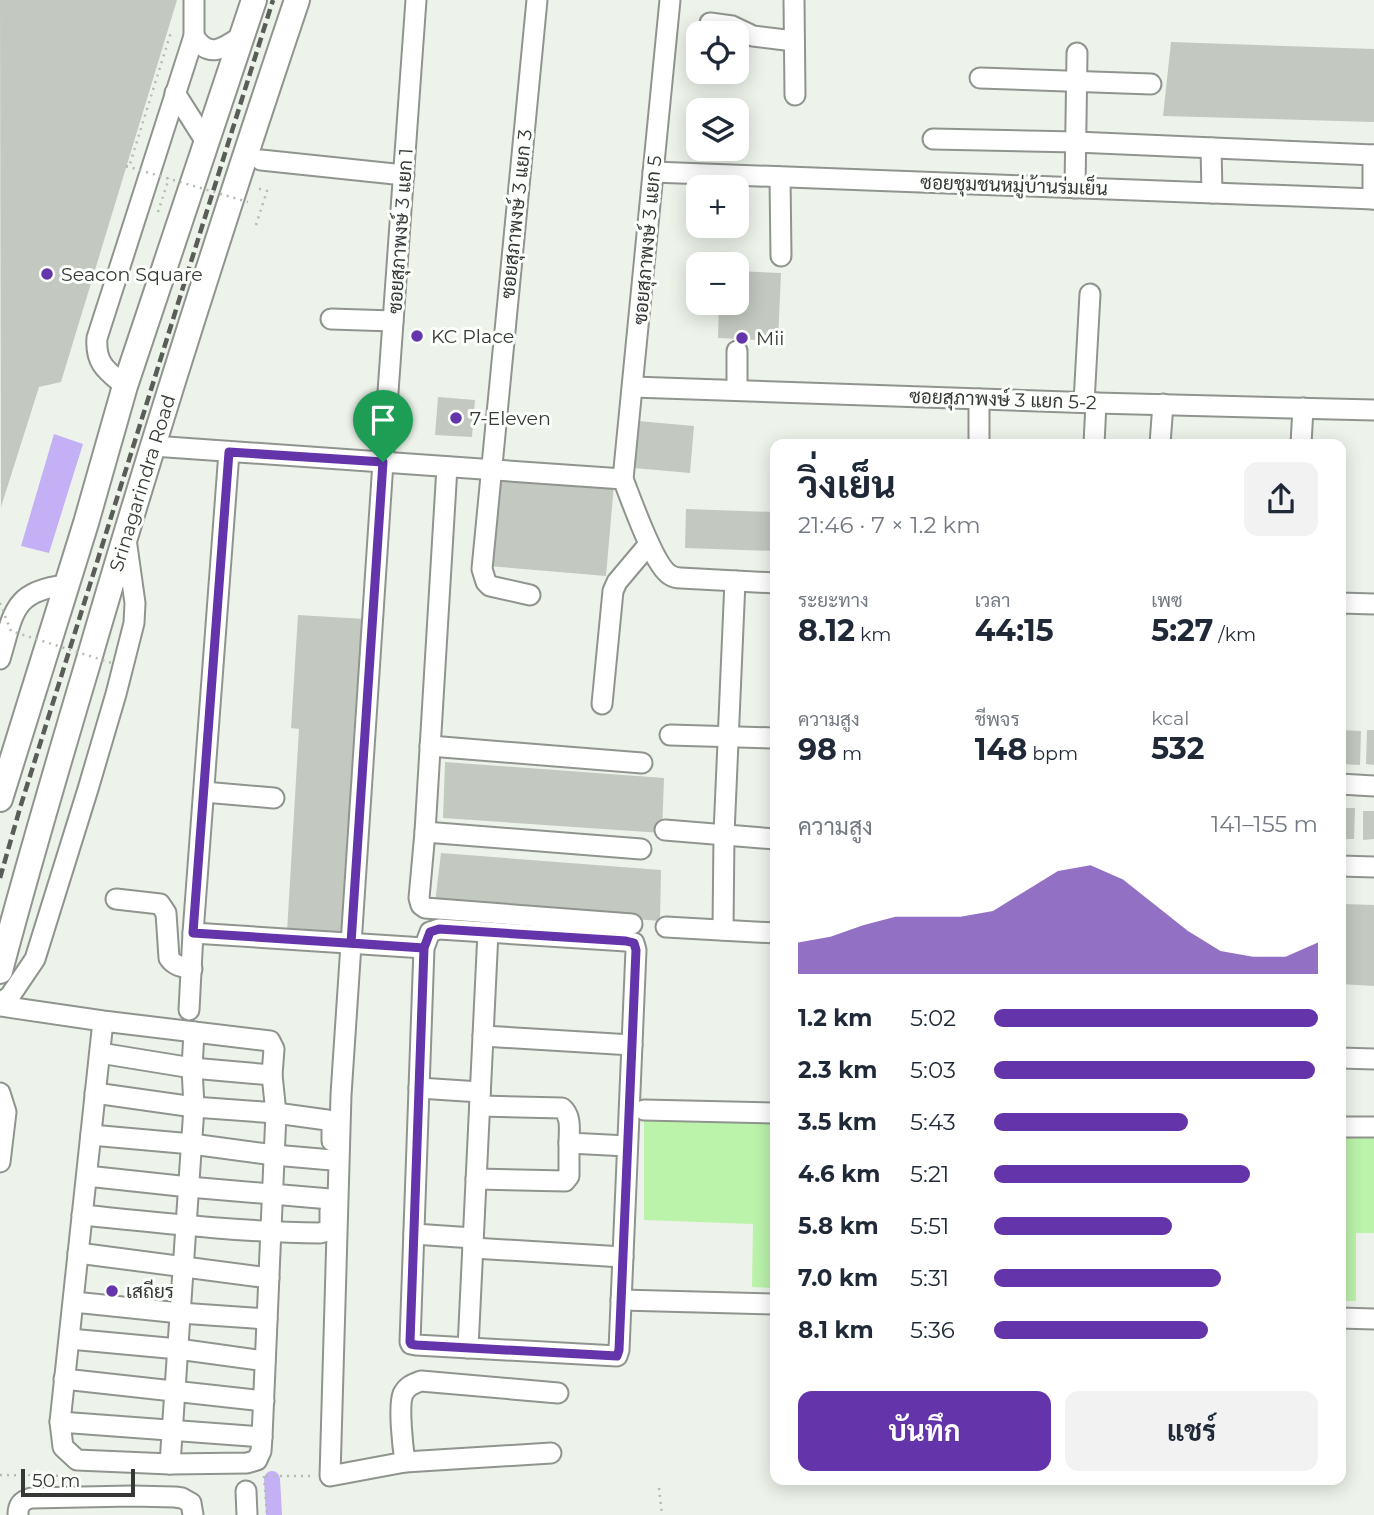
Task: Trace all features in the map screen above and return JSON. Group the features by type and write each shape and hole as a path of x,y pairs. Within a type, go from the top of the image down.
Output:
{"main road":[{"path":"0,799 86,523 125,386 254,0"},
{"name":"Srinagarindra Road","path":"0,971 26,870 125,533 245,155 298,0"}],"street":[{"path":"125,386 100,362 97,338 194,36 194,0"},
{"name":"ซอยสุภาพงษ์ 3 แยก 1","path":"405,1462 330,1476 341,1095 416,0"},
{"name":"ซอยสุภาพงษ์ 3 แยก 3","path":"530,595 496,588 486,582 482,569 537,0"},
{"name":"ซอยสุภาพงษ์ 3 แยก 5","path":"624,479 670,0"},
{"path":"794,0 795,95"},
{"path":"749,34 794,41"},
{"path":"194,36 200,45 214,50 227,46 243,35"},
{"path":"1075,188 1077,53"},
{"path":"980,78 1151,83"},
{"path":"174,93 206,142"},
{"path":"933,139 1076,142 1373,155 1373,199"},
{"path":"1211,148 1212,193"},
{"path":"261,160 404,175"},
{"name":"ซอยชุมชนหมู่บ้านร่มเย็น","path":"653,172 1373,199"},
{"path":"780,177 781,256"},
{"path":"1090,294 1090,402 1094,439"},
{"path":"331,319 393,321"},
{"path":"737,351 737,390"},
{"name":"ซอยสุภาพงษ์ 3 แยก 5-2","path":"633,387 1374,410"},
{"path":"979,399 979,439"},
{"path":"1160,439 1163,404"},
{"path":"1301,439 1303,408"},
{"path":"153,446 624,479 649,544 671,576 681,579 770,583"},
{"path":"189,1010 229,452"},
{"path":"447,467 419,898 421,905 425,908 632,925"},
{"path":"0,1005 10,996 35,959 116,694 134,623 135,603 125,533"},
{"path":"602,704 613,592 622,575 649,544"},
{"path":"723,930 724,834 736,581"},
{"path":"0,659 19,605 38,590 66,585"},
{"path":"1346,603 1374,604"},
{"path":"670,735 770,738"},
{"path":"430,747 642,763"},
{"path":"1346,784 1374,786"},
{"path":"204,792 274,798"},
{"path":"665,830 770,839"},
{"path":"425,832 641,849"},
{"path":"1346,866 1374,867"},
{"path":"116,899 160,904 166,913 169,958 178,965 192,969"},
{"path":"666,927 770,933"},
{"path":"439,929 633,942 636,950 622,1300 617,1356 416,1345 410,1342 424,948 429,934 439,929"},
{"path":"468,1348 488,932"},
{"path":"193,933 424,948"},
{"path":"0,1005 103,1021 271,1041 274,1049 272,1075 276,1114 264,1401 261,1451 257,1460 247,1463 170,1464 77,1460 63,1447 60,1422 64,1379 103,1021"},
{"path":"170,1464 192,1144 194,1032"},
{"path":"483,1036 632,1045"},
{"path":"100,1053 192,1068 272,1075"},
{"path":"1346,1058 1374,1059"},
{"path":"419,1088 480,1099 564,1109 569,1119 569,1175 565,1181 476,1179"},
{"path":"0,1093 6,1112 0,1162"},
{"path":"82,1215 271,1232 320,1233 330,1227 333,1128 332,1123 327,1120 194,1107 95,1093"},
{"path":"644,1110 770,1113"},
{"path":"1346,1127 1374,1127"},
{"path":"91,1135 332,1160"},
{"path":"569,1143 627,1146"},
{"path":"87,1176 330,1199"},
{"path":"414,1234 473,1243 623,1256"},
{"path":"78,1253 269,1278"},
{"path":"622,1300 770,1304"},
{"path":"74,1302 267,1319"},
{"path":"1346,1318 1374,1319"},
{"path":"70,1339 178,1349 265,1361"},
{"path":"64,1379 264,1401"},
{"path":"551,1453 405,1462 402,1396 409,1385 421,1381 558,1393"},
{"path":"60,1422 262,1437"},
{"path":"246,1491 247,1515"},
{"path":"18,1515 21,1503 31,1498 132,1496 182,1498 191,1503 193,1515"}],"path":[{"path":"171,32 127,166 248,202"},
{"path":"158,212 169,178"},
{"path":"256,225 267,191 260,189"},
{"path":"0,603 11,631 115,664"},
{"path":"264,1476 267,1515"},
{"path":"659,1488 662,1515"}],"green space":[{"path":"644,1117 770,1121 770,1288 752,1287 753,1224 644,1220"},
{"path":"1346,1133 1374,1133 1374,1233 1356,1233 1356,1301 1346,1301"}],"shaded area":[{"path":"54,434 83,444 49,553 21,546"}],"building":[{"name":"Seacon Square","path":"0,0 177,0 61,382 39,387 1,507"},
{"path":"1171,42 1374,49 1374,122 1163,116"},
{"path":"749,272 781,273 778,341 718,338 719,315 749,315"},
{"path":"438,397 475,400 472,437 435,435"},
{"path":"638,421 694,426 690,473 634,468"},
{"path":"496,474 614,484 606,576 488,566"},
{"path":"686,509 770,512 770,551 685,548"},
{"path":"298,615 366,619 345,933 287,932 299,729 291,728"},
{"path":"1346,730 1361,731 1360,765 1346,764"},
{"path":"1367,730 1374,730 1374,765 1366,764"},
{"path":"445,762 664,778 662,833 443,818"},
{"path":"1346,808 1355,808 1354,839 1346,839"},
{"path":"1363,811 1374,811 1374,839 1363,840"},
{"path":"441,853 661,870 660,921 435,903"},
{"path":"1346,904 1374,905 1374,986 1346,984"}],"waterway":[{"path":"272,1479 274,1515"}],"railway":[{"path":"0,878 273,0"}],"place":[{"name":"Seacon Square","path":"47,274"},
{"name":"KC Place","path":"417,336"},
{"name":"Mii","path":"742,338"},
{"name":"7-Eleven","path":"456,418"},
{"name":"เสถียร","path":"112,1291"}],"route":[{"path":"383,462 229,452 193,933 424,948 410,1342 416,1345 617,1356 636,950 634,943 439,929 430,932 424,948 351,943 383,462"}]}
